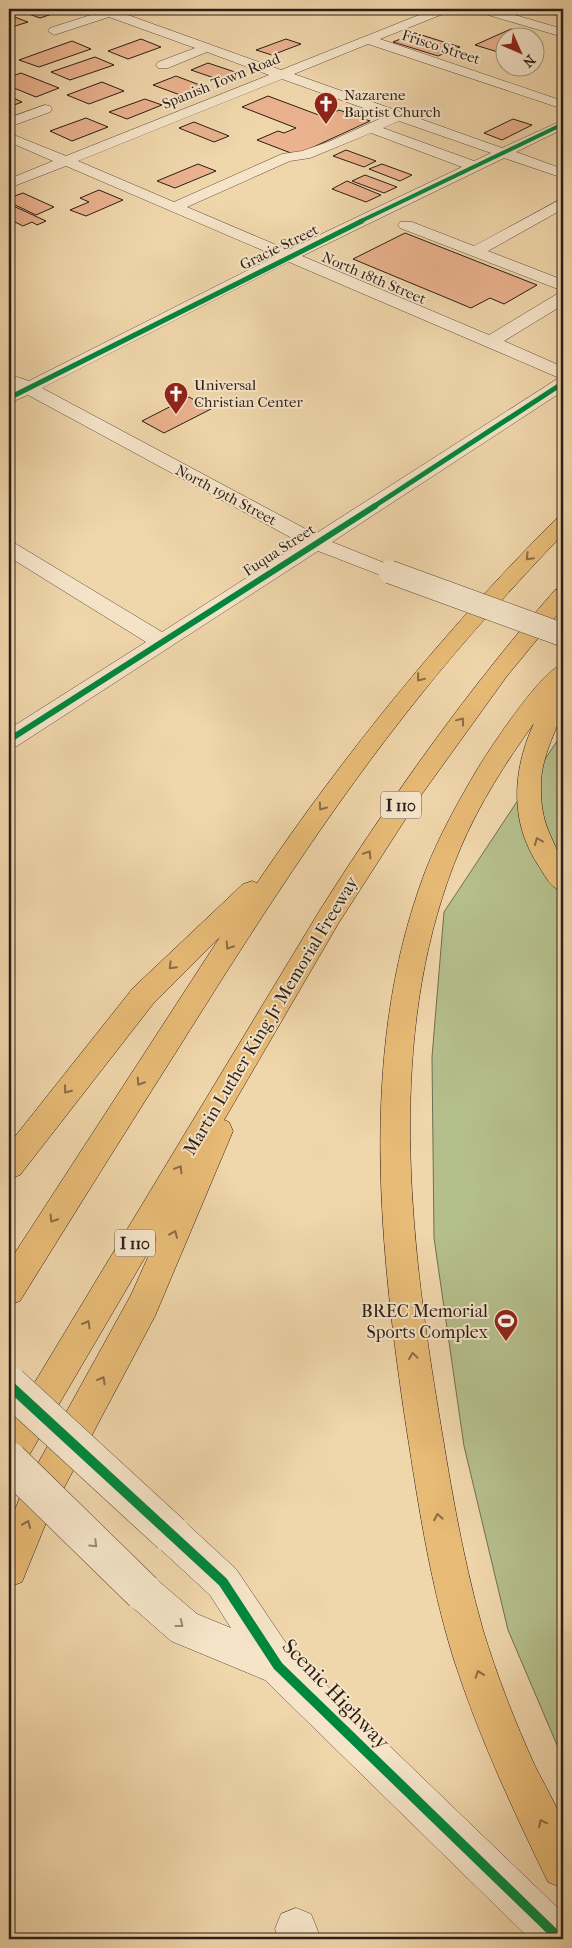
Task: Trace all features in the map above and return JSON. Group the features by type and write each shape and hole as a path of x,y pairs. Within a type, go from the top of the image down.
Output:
{"highway":[{"path":"9,1290 130,1098 284,862 350,768 421,677 514,573 563,523"},
{"name":"Martin Luther King Jr Memorial Freeway","path":"9,1457 329,917 409,792 500,670 563,595"},
{"path":"563,671 515,732 480,784 465,811 436,878 412,963 398,1054 396,1138 397,1203 402,1280 416,1384 448,1570 465,1634 491,1712 518,1775 563,1867"},
{"path":"563,691 537,743 532,758 528,792 529,808 536,837 545,856 563,882"},
{"path":"9,1166 143,996 171,966 284,862"},
{"path":"9,1569 34,1507 143,1305 262,1030"}],"street":[{"name":"Spanish Town Road","path":"9,184 444,9"},
{"path":"482,9 563,33"},
{"path":"54,31 104,11 563,174"},
{"name":"Frisco Street","path":"366,39 563,105"},
{"path":"163,65 207,48"},
{"path":"9,123 45,109"},
{"path":"174,207 287,157 305,155 323,147 331,146 398,116"},
{"name":"Gracie Street","path":"9,398 289,256 563,124"},
{"path":"370,128 476,167"},
{"name":"North 18th Street","path":"9,137 563,373"},
{"path":"475,252 563,203"},
{"path":"406,225 563,286"},
{"path":"490,342 563,298"},
{"name":"North 19th Street","path":"9,378 316,543 563,635"},
{"name":"Fuqua Street","path":"9,740 563,383"},
{"path":"9,548 162,642"},
{"name":"Scenic Highway","path":"9,1385 223,1582 278,1666 560,1939"},
{"name":"Scenic Highway","path":"9,1461 143,1592 184,1628 278,1666"}],"green space":[{"name":"BREC Memorial Sports Complex","path":"563,732 563,1759 508,1630 464,1446 434,1238 432,1057 444,912"}],"building":[{"path":"15,9 56,9 61,11 40,18"},
{"path":"9,15 28,22 9,28"},
{"path":"415,33 460,47 438,56 393,42"},
{"path":"494,37 494,51 475,45"},
{"path":"141,39 161,47 128,59 108,51"},
{"path":"286,39 301,44 272,55 256,50"},
{"path":"72,41 91,49 39,67 19,60"},
{"path":"95,57 114,65 70,80 51,72"},
{"path":"208,63 241,74 223,81 191,70"},
{"path":"21,73 59,88 36,97 9,86 9,77"},
{"path":"176,76 205,87 183,96 153,85"},
{"path":"102,82 124,91 89,104 67,95"},
{"path":"9,96 22,102 9,107"},
{"name":"Nazarene Baptist Church","path":"268,96 324,117 339,110 370,121 296,155 257,140 278,131 284,133 296,128 242,107"},
{"path":"145,99 162,105 127,119 109,112"},
{"path":"86,118 108,127 72,141 50,131"},
{"path":"513,119 532,125 502,140 484,133"},
{"path":"194,122 229,136 214,142 179,128"},
{"path":"346,150 376,161 364,167 333,156"},
{"path":"198,164 216,171 175,188 157,181"},
{"path":"382,164 412,175 400,181 369,169"},
{"path":"365,175 397,187 384,193 352,181"},
{"path":"347,181 381,195 366,202 332,189"},
{"path":"99,190 123,200 86,216 70,210 89,202 80,198"},
{"path":"23,193 54,207 36,215 9,202 9,198"},
{"path":"9,204 46,221 37,225 32,222 23,226 9,219"},
{"path":"405,233 537,285 504,304 490,298 471,308 353,259"},
{"name":"Universal Christian Center","path":"189,397 211,409 164,433 142,421"}],"cycle path":[{"path":"9,398 289,256 563,124"},
{"path":"9,740 563,383"},
{"path":"9,1385 223,1582 278,1666 560,1939"}],"place":[{"name":"Nazarene Baptist Church","path":"326,125"},
{"name":"Universal Christian Center","path":"176,415"},
{"name":"BREC Memorial Sports Complex","path":"506,1342"}]}
